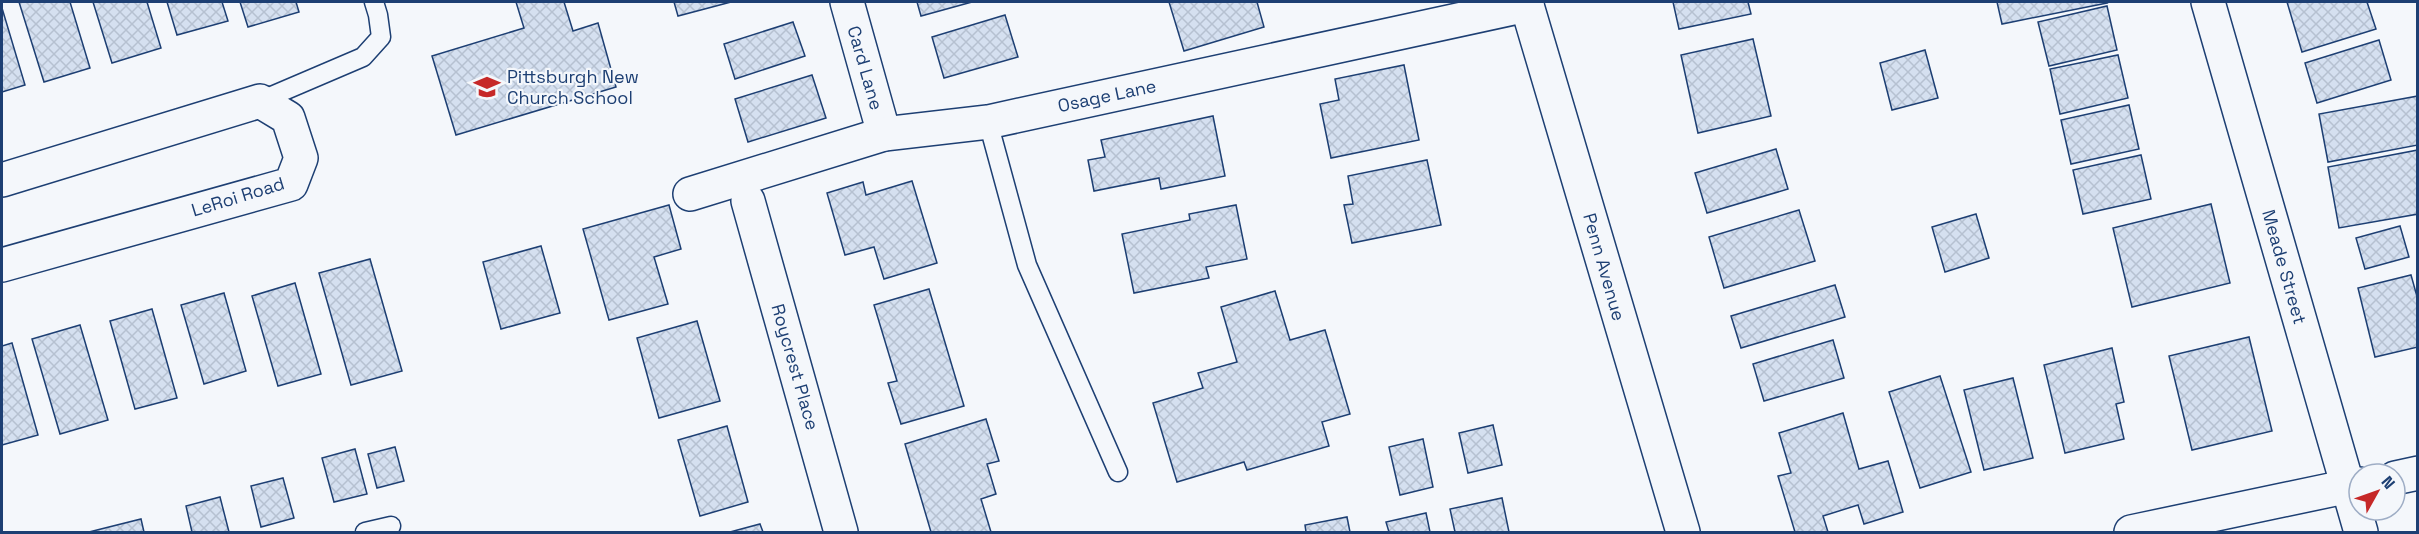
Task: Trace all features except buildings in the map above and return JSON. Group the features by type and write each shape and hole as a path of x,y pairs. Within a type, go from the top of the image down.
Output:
{"main road":[{"name":"Card Lane","path":"847,2 884,134"},
{"name":"Meade Street","path":"2208,2 2347,465"},
{"name":"Osage Lane","path":"690,194 884,134 988,122 1526,3"},
{"name":"Penn Avenue","path":"1526,3 1683,532"},
{"path":"2,180 260,101"},
{"name":"LeRoi Road","path":"2,265 291,184 301,158 288,118 260,101"},
{"name":"Roycrest Place","path":"748,201 841,532"},
{"path":"2131,532 2347,486"}],"lane":[{"path":"260,101 363,57 381,37 374,2"},
{"path":"988,122 1028,265 1118,472"},
{"path":"364,532 391,526"}],"place":[{"name":"Pittsburgh New Church School","path":"487,87"}]}
